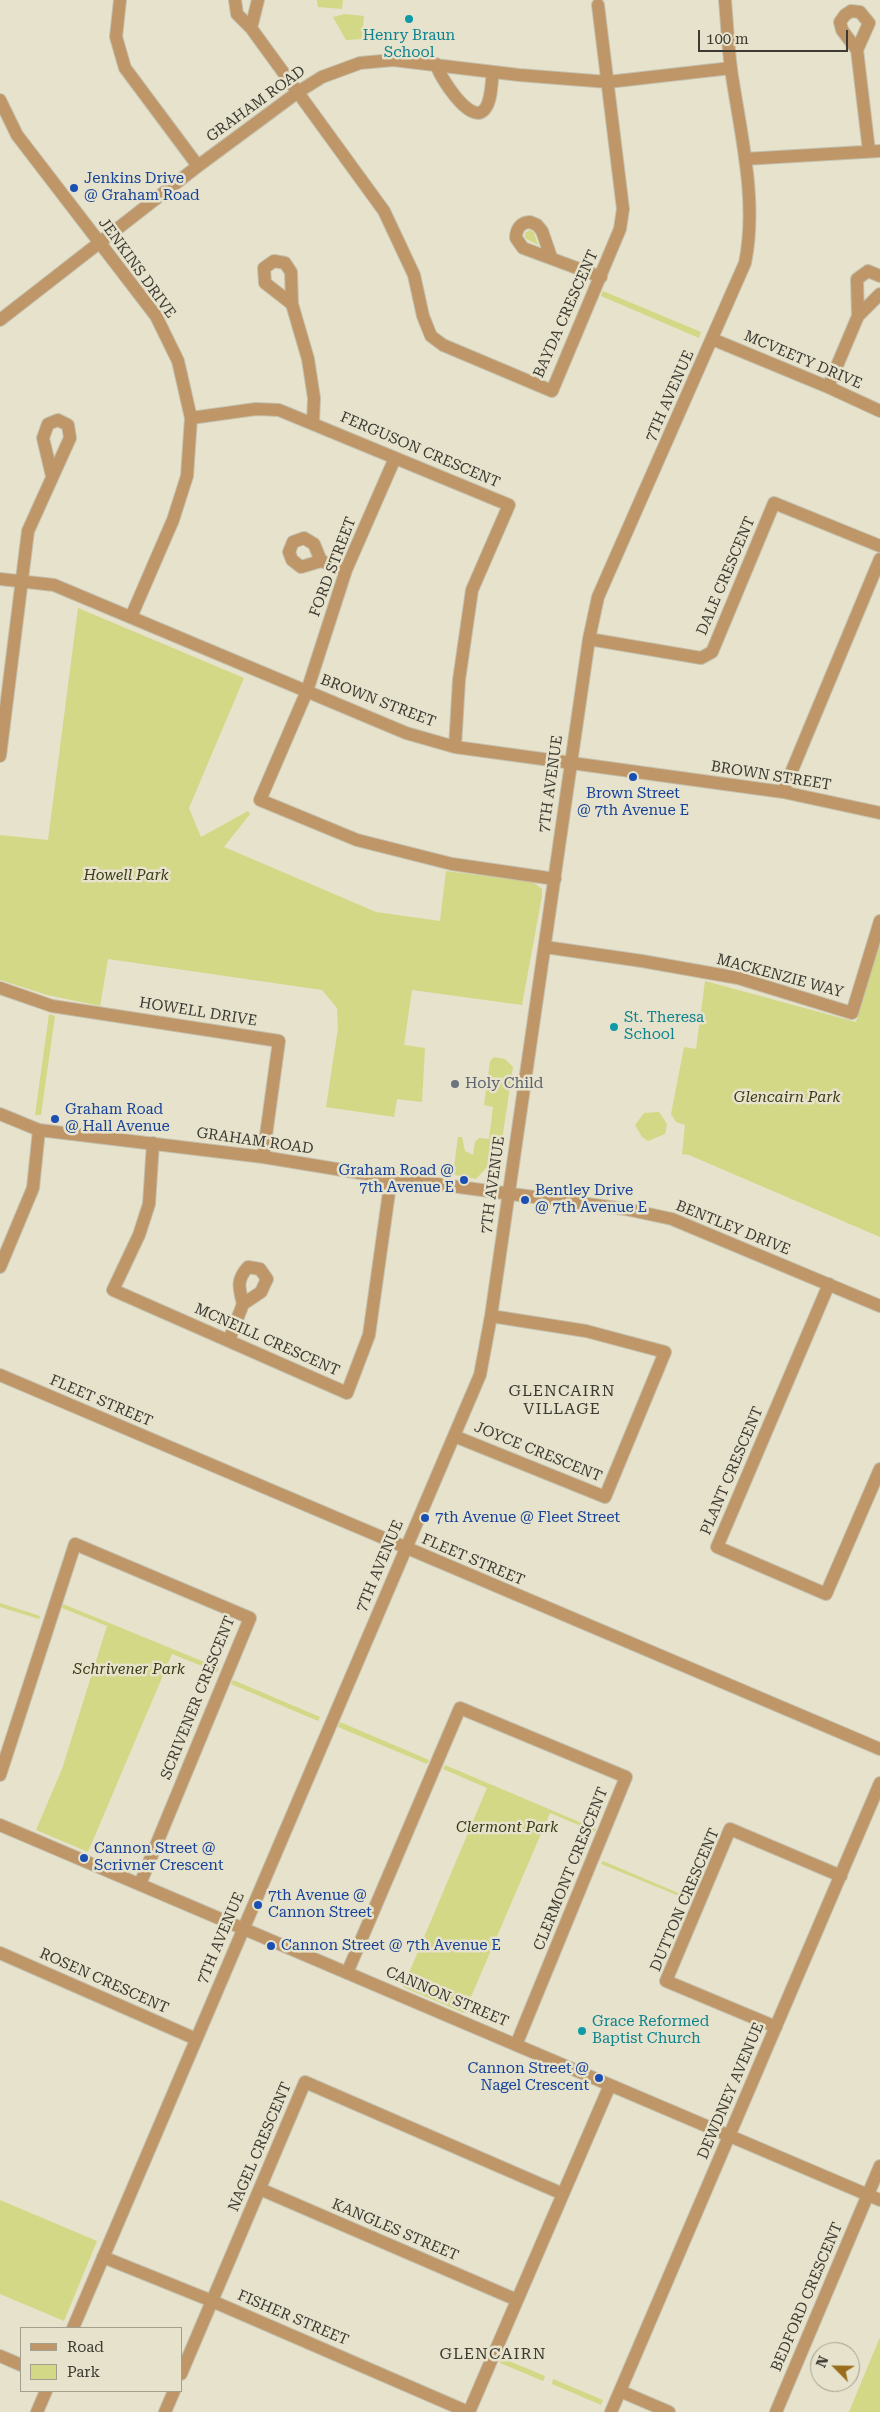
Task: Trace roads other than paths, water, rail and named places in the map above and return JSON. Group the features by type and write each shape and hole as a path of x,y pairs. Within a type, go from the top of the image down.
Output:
{"street":[{"path":"120,0 116,37 125,68 198,166"},
{"path":"235,0 237,14 251,28 298,92"},
{"path":"251,28 258,0"},
{"name":"7TH AVENUE","path":"73,2327 480,1375 491,1316 589,639 598,597 744,264 749,240 745,159 731,68 724,0"},
{"name":"BAYDA CRESCENT","path":"298,92 384,212 414,275 423,316 431,336 443,346 552,391 620,229 623,208 597,2"},
{"path":"745,159 874,151 857,50"},
{"name":"GRAHAM ROAD","path":"0,320 198,166 298,92 322,77 360,63 394,60 493,72 608,82 731,68"},
{"path":"436,64 438,73 468,111 477,114 483,111 488,104 493,72"},
{"name":"JENKINS DRIVE","path":"0,100 17,135 156,316 178,361 191,418 187,476 173,520 131,618"},
{"path":"551,257 601,277"},
{"path":"858,316 857,279 868,271 880,276"},
{"path":"828,387 858,316 880,294"},
{"path":"292,304 308,358 314,398 313,423"},
{"name":"MCVEETY DRIVE","path":"712,339 828,387 880,412"},
{"name":"FERGUSON CRESCENT","path":"191,418 256,409 279,410 510,505 472,590 459,680 455,747"},
{"name":"FORD STREET","path":"395,458 346,570 307,691 260,800 357,840 452,864 554,879"},
{"path":"0,756 28,531 52,476"},
{"name":"DALE CRESCENT","path":"589,639 701,658 712,652 774,503 880,546"},
{"path":"783,792 880,559"},
{"path":"321,561 346,570"},
{"name":"BROWN STREET","path":"0,578 54,584 406,733 455,747 783,792 880,813"},
{"name":"MACKENZIE WAY","path":"544,947 642,961 738,978 852,1013 880,921"},
{"name":"HOWELL DRIVE","path":"0,988 52,1006 279,1041 263,1157"},
{"name":"GRAHAM ROAD","path":"0,1114 38,1130 263,1157 391,1178 508,1193"},
{"path":"0,1267 4,1247 33,1188 38,1130"},
{"name":"MCNEILL CRESCENT","path":"153,1143 149,1204 139,1234 113,1290 347,1393 369,1335 391,1178"},
{"name":"BENTLEY DRIVE","path":"508,1193 625,1209 672,1219 880,1306"},
{"name":"PLANT CRESCENT","path":"829,1284 717,1547 826,1594 880,1469"},
{"path":"229,1340 243,1304"},
{"name":"JOYCE CRESCENT","path":"454,1436 605,1497 665,1352 586,1331 491,1316"},
{"name":"FLEET STREET","path":"0,1375 405,1549 880,1749"},
{"name":"SCRIVENER CRESCENT","path":"0,1775 75,1544 250,1618 140,1884"},
{"name":"CLERMONT CRESCENT","path":"348,1973 460,1708 626,1777 516,2045"},
{"name":"DEWDNEY AVENUE","path":"611,2412 880,1783"},
{"name":"CANNON STREET","path":"0,1825 880,2200"},
{"name":"DUTTON CRESCENT","path":"776,2027 666,1980 730,1830 840,1876"},
{"name":"ROSEN CRESCENT","path":"0,1953 196,2039"},
{"name":"NAGEL CRESCENT","path":"182,2372 305,2082 563,2194"},
{"path":"469,2412 610,2085"},
{"name":"BEDFORD CRESCENT","path":"776,2412 880,2166"},
{"name":"KANGLES STREET","path":"260,2189 517,2300"},
{"name":"FISHER STREET","path":"103,2257 212,2301 469,2412"},
{"path":"0,2356 20,2365"},
{"path":"620,2391 669,2412"},
{"path":"37,2412 46,2392"},
{"path":"165,2412 174,2392"}],"place":[{"name":"Henry Braun School","path":"409,19"},
{"name":"Jenkins Drive @ Graham Road","path":"74,188"},
{"name":"Brown Street @ 7th Avenue E","path":"633,777"},
{"name":"St. Theresa School","path":"614,1027"},
{"name":"Holy Child","path":"455,1084"},
{"name":"Graham Road @ Hall Avenue","path":"55,1119"},
{"name":"Graham Road @ 7th Avenue E","path":"464,1180"},
{"name":"Bentley Drive @ 7th Avenue E","path":"525,1200"},
{"name":"7th Avenue @ Fleet Street","path":"425,1518"},
{"name":"Cannon Street @ Scrivner Crescent","path":"84,1858"},
{"name":"7th Avenue @ Cannon Street","path":"258,1905"},
{"name":"Cannon Street @ 7th Avenue E","path":"271,1946"},
{"name":"Grace Reformed Baptist Church","path":"582,2031"},
{"name":"Cannon Street @ Nagel Crescent","path":"599,2078"}],"district":[{"name":"GLENCAIRN VILLAGE","path":"562,1400"},
{"name":"GLENCAIRN","path":"493,2354"}],"park label":[{"name":"Howell Park","path":"126,876"},
{"name":"Glencairn Park","path":"787,1098"},
{"name":"Schrivener Park","path":"129,1670"},
{"name":"Clermont Park","path":"507,1828"}]}
